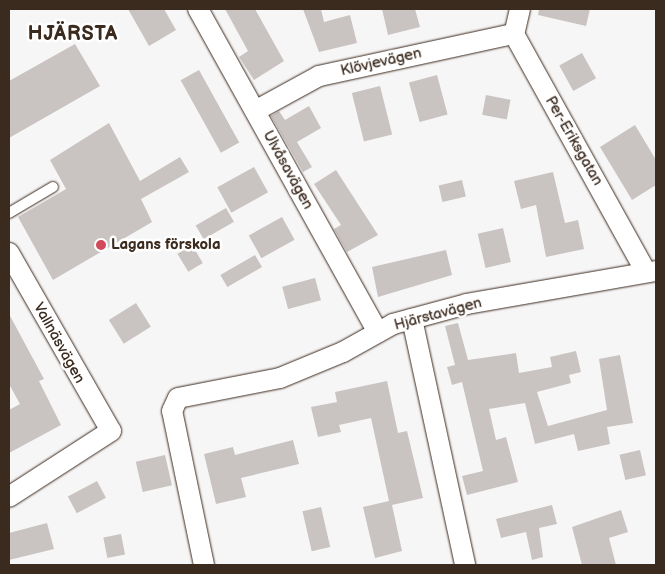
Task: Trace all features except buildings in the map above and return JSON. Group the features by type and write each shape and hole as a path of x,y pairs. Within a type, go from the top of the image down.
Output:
{"street":[{"name":"Ulvåsavägen","path":"198,9 378,332"},
{"path":"514,34 520,9"},
{"name":"Klövjevägen","path":"256,111 319,76 514,34"},
{"name":"Per-Eriksgatan","path":"514,34 651,271"},
{"name":"Vallnäsvägen","path":"9,253 111,432 9,497"},
{"name":"Hjärstavägen","path":"204,565 172,403 280,378 378,332 412,319 467,304 651,271"},
{"path":"412,319 465,565"}],"lane":[{"path":"9,212 54,187"}],"place":[{"name":"Lagans förskola","path":"101,245"}],"district":[{"name":"HJÄRSTA","path":"73,34"}]}
